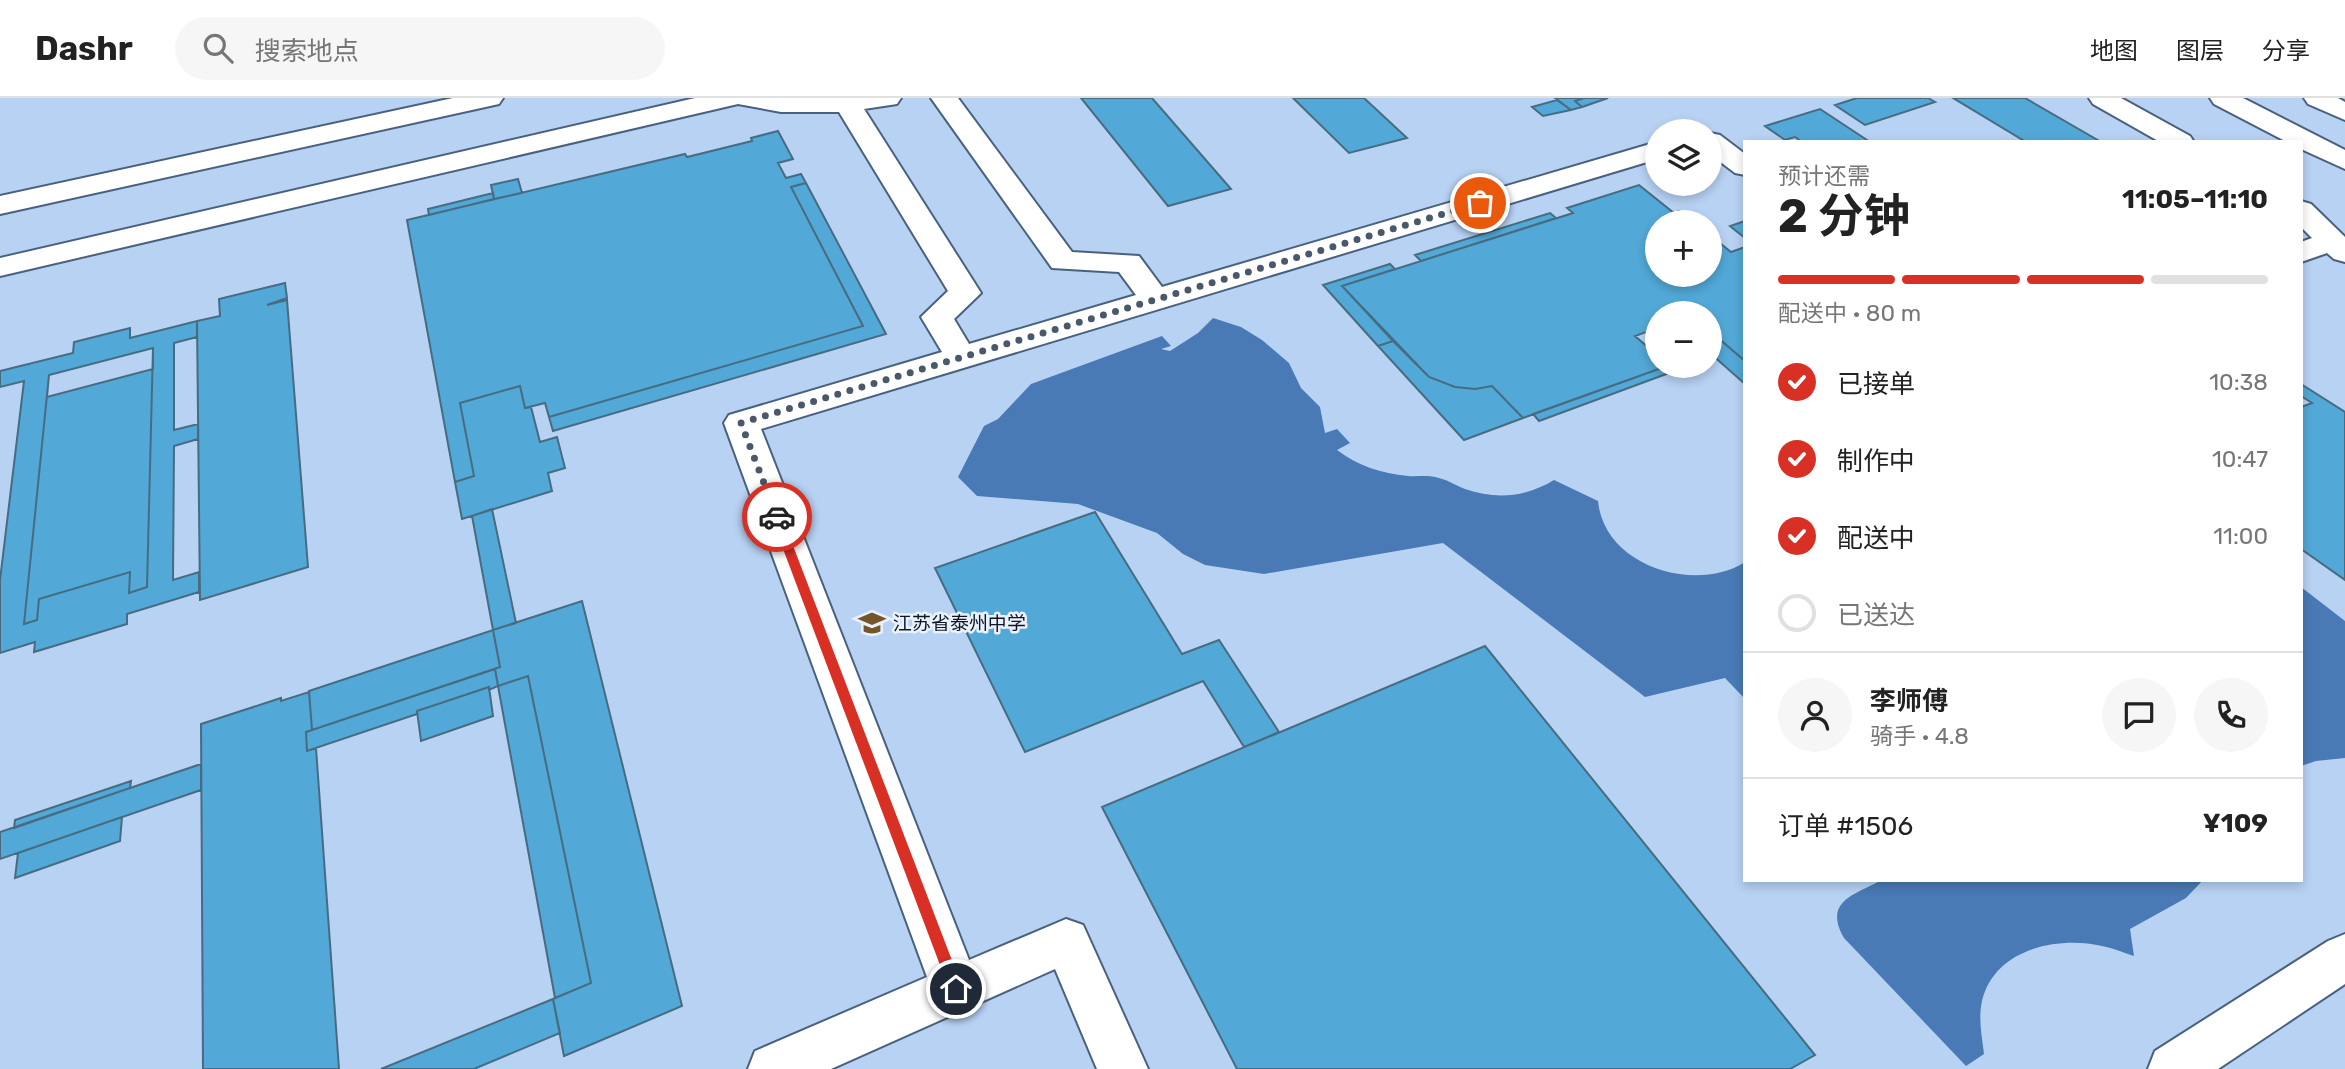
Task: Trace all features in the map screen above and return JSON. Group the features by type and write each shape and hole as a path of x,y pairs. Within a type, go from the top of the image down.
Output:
{"street":[{"path":"0,205 490,98"},
{"path":"0,267 730,98"},
{"path":"746,98 767,104 797,106 888,98"},
{"path":"944,98 1063,261 1128,263 1156,300"},
{"path":"2102,98 2176,140"},
{"path":"2223,98 2345,161"},
{"path":"2317,98 2345,112"},
{"path":"846,101 965,293 937,317 961,358"},
{"path":"1722,150 1743,166"},
{"path":"956,989 741,423 1645,154"},
{"path":"2303,212 2338,247"},
{"path":"2303,253 2338,247"},
{"path":"772,1069 1066,941 1123,1069"},
{"path":"2174,1069 2345,957"}],"water":[{"path":"1213,318 1241,327 1262,340 1289,363 1301,388 1320,407 1325,433 1337,429 1350,443 1337,450 1362,464 1398,475 1439,478 1488,495 1522,493 1554,480 1598,501 1604,524 1616,542 1634,557 1655,568 1678,574 1702,575 1725,571 1743,563 1743,697 1725,678 1645,697 1443,543 1264,574 1205,565 1183,554 1157,533 1078,504 977,496 958,477 984,426 998,419 1031,384 1162,336 1171,346 1161,349 1170,351 1198,333"},
{"path":"2303,589 2345,621 2345,758 2303,765"},
{"path":"1878,882 2201,882 2186,898 2130,929 2134,956 2097,945 2063,943 2028,951 2012,959 1999,970 1989,984 1982,1001 1980,1014 1984,1054 1966,1066 1844,938 1838,926 1837,915 1839,907 1852,895"}],"building":[{"path":"1081,98 1152,98 1231,189 1168,206"},
{"path":"1293,98 1364,98 1407,138 1349,153"},
{"path":"1555,98 1584,98 1575,101 1582,107 1571,110"},
{"path":"1584,98 1608,98 1582,107 1575,101"},
{"path":"1857,98 1928,98 1935,102 1865,125 1835,105"},
{"path":"1953,98 2025,98 2098,140 2023,140"},
{"path":"1557,100 1571,110 1543,116 1532,107"},
{"path":"1820,109 1867,140 1799,140 1795,137 1785,140 1765,126"},
{"path":"778,131 793,159 778,163 786,178 801,174 806,183 791,187 863,326 549,417 545,403 525,408 520,386 460,403 474,476 455,482 407,220 685,154 687,157 752,141 751,138"},
{"path":"518,179 522,193 494,199 491,185"},
{"path":"806,183 886,334 553,431 549,417 863,326 791,187"},
{"path":"1639,185 1645,190 1645,196 1653,196 1670,210 1645,210 1645,287 1722,287 1722,245 1731,252 1743,248 1743,359 1722,341 1722,301 1645,301 1645,332 1635,336 1645,345 1645,374 1523,418 1492,386 1475,389 1455,387 1429,377 1342,286 1573,213 1567,208"},
{"path":"493,193 494,199 429,215 428,209"},
{"path":"1550,213 1556,218 1421,261 1415,255"},
{"path":"1743,222 1743,236 1730,226"},
{"path":"1390,264 1395,269 1342,286 1393,341 1378,346 1323,285"},
{"path":"285,283 287,298 267,305 287,300 308,567 200,600 197,321 220,316 219,299"},
{"path":"197,321 197,337 174,343 174,430 198,424 198,439 174,446 173,580 199,572 199,592 127,614 127,624 34,652 35,642 0,653 0,580 24,381 0,387 0,371 73,353 74,342 130,328 130,338","holes":["153,348 147,587 129,593 130,572 39,599 37,620 24,624 49,375"]},
{"path":"1393,341 1429,377 1455,387 1475,389 1492,386 1523,418 1464,440 1378,346"},
{"path":"1722,341 1743,359 1743,382 1722,364"},
{"path":"153,348 153,369 47,397 49,375"},
{"path":"153,348 147,587 129,593 130,572 39,599 37,620 24,624 49,375"},
{"path":"1645,374 1645,378 1655,378 1539,421 1533,414"},
{"path":"2303,385 2345,412 2345,580 2303,550 2303,406 2312,403 2303,397"},
{"path":"520,386 525,408 531,407 540,442 557,437 565,468 548,473 552,491 462,519 455,482 474,476 460,403"},
{"path":"492,509 516,623 493,630 472,516"},
{"path":"1095,512 1182,654 1219,640 1279,732 1244,747 1203,681 1025,752 935,568"},
{"path":"582,601 682,1006 564,1056 553,999 591,983 528,676 498,686 495,669 500,667 493,630"},
{"path":"493,630 500,667 312,730 309,691"},
{"path":"1485,646 1815,1055 1790,1069 1237,1069 1102,807"},
{"path":"495,669 498,686 489,690 489,687 307,751 306,732"},
{"path":"528,676 591,983 555,998 498,686"},
{"path":"489,687 493,716 421,741 417,711"},
{"path":"309,692 312,730 306,732 307,751 316,748 339,1069 203,1069 201,724 281,698 281,701"},
{"path":"201,764 201,790 0,859 0,832"},
{"path":"131,781 130,788 14,828 15,820"},
{"path":"122,817 120,841 15,878 18,853"},
{"path":"553,999 560,1033 474,1069 381,1069"}],"way so far":[{"path":"777,517 741,423 1480,203"}],"place":[{"name":"江苏省泰州中学","path":"872,623"}],"route":[{"path":"777,517 956,989"}]}
